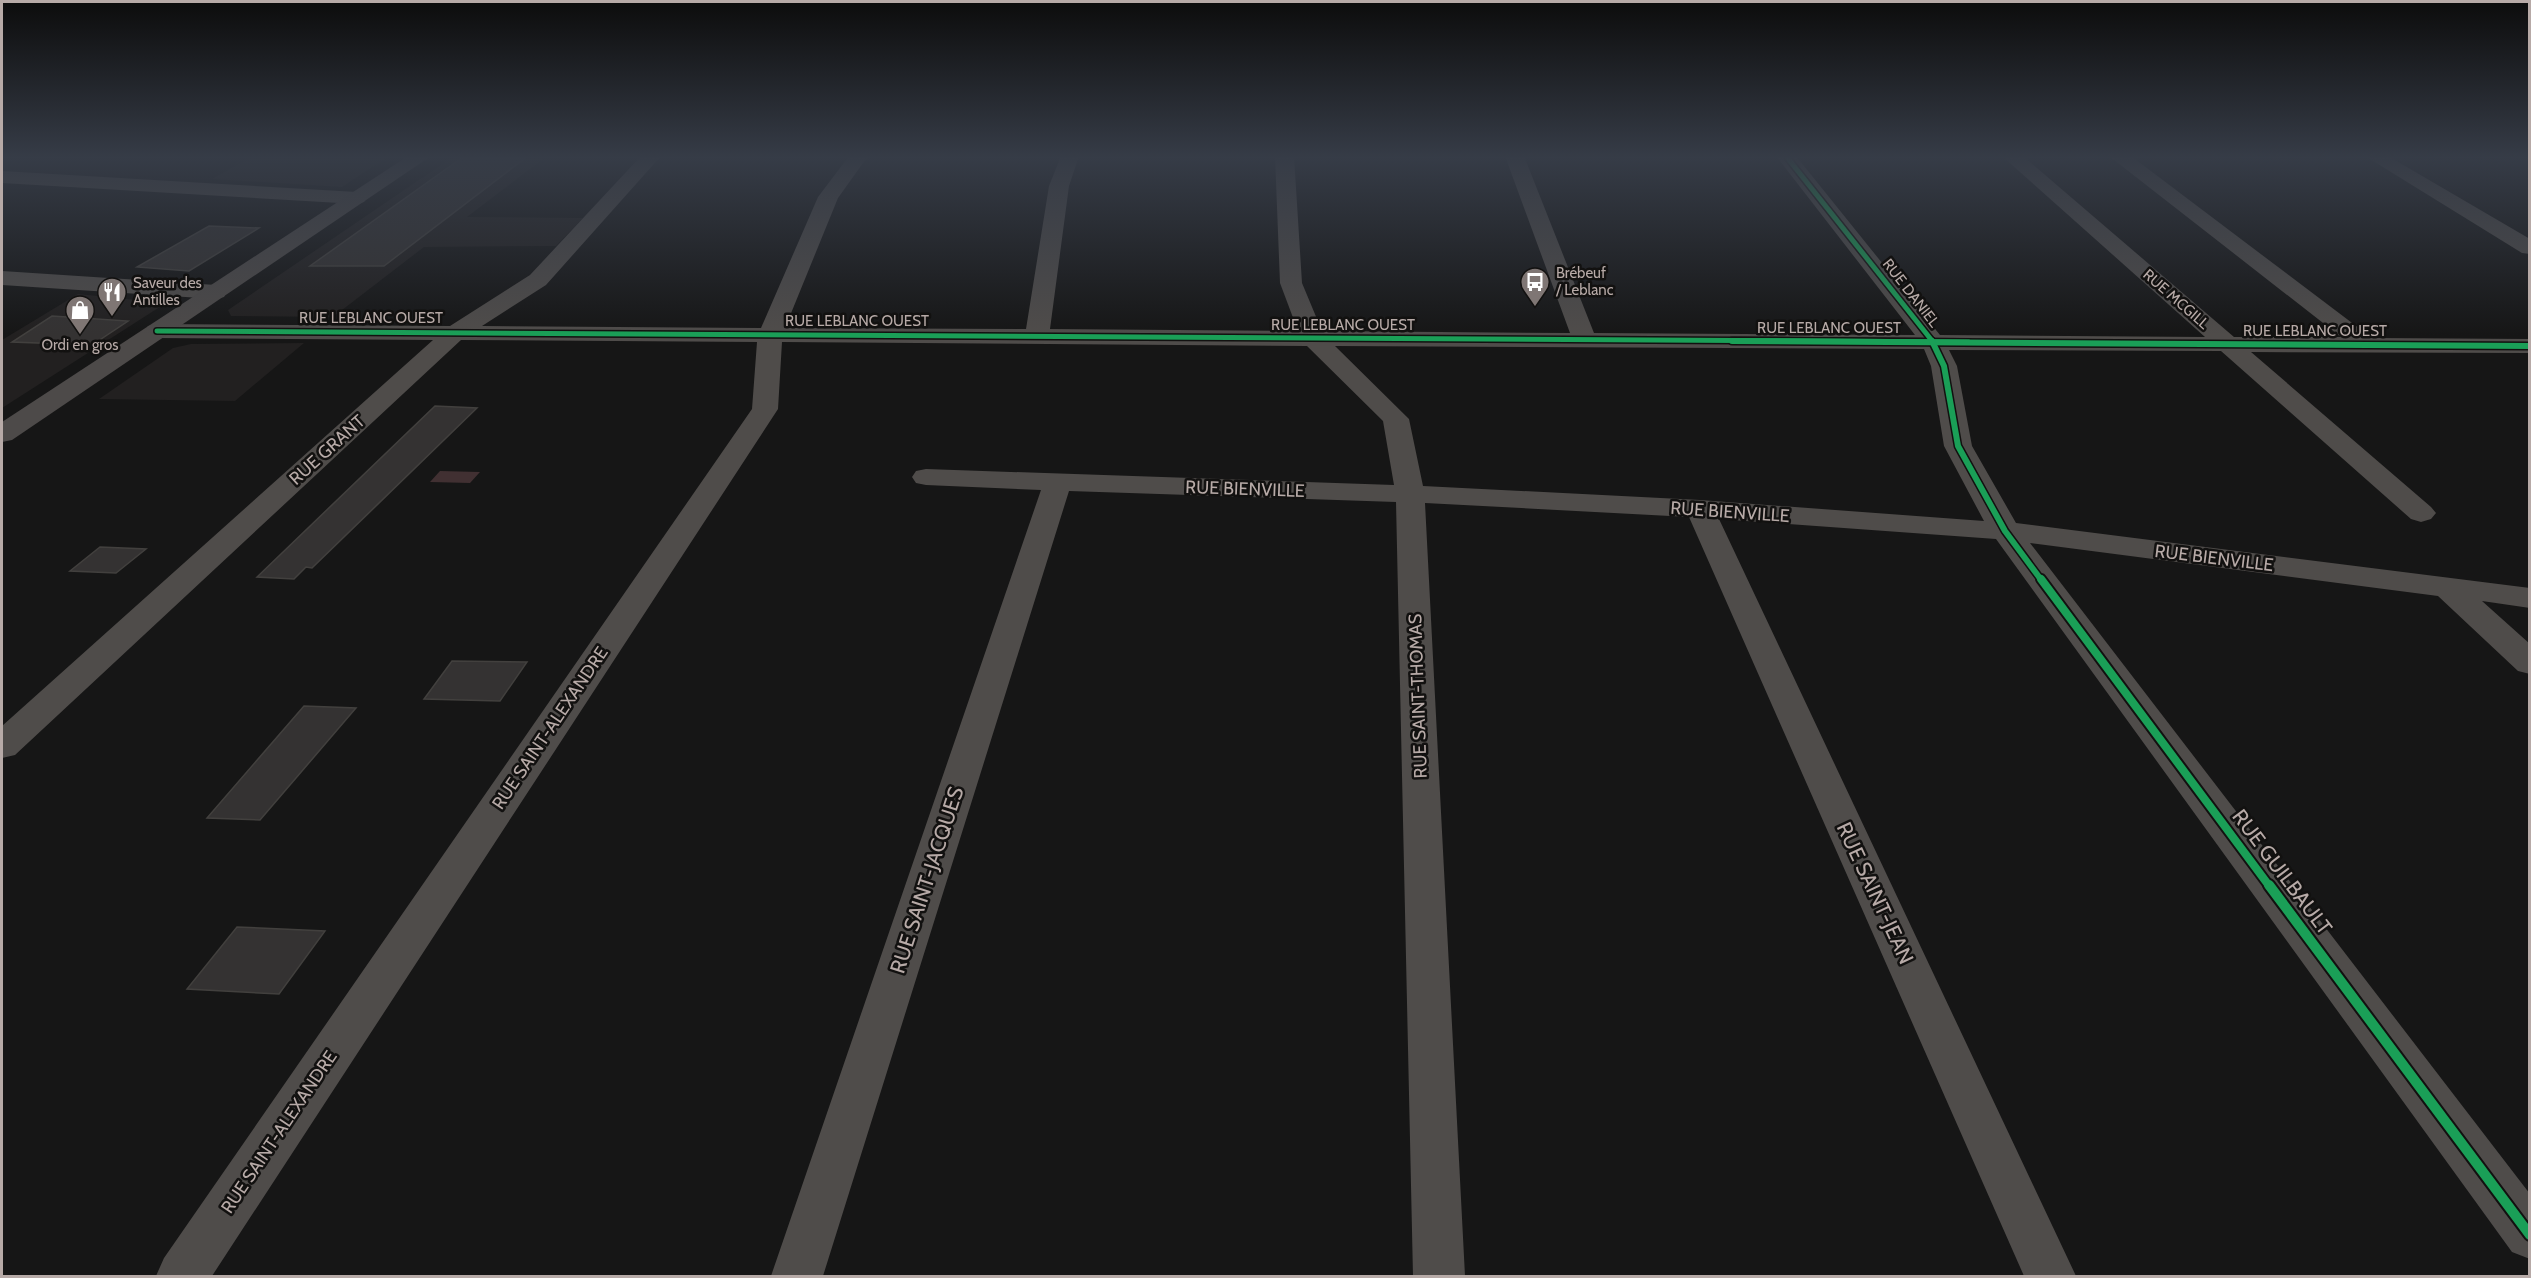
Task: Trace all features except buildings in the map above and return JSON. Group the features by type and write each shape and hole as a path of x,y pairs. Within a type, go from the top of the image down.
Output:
{"main road":[{"path":"3,431 331,216"}],"street":[{"name":"RUE GRANT","path":"2,746 456,332 538,279 596,216"},
{"name":"RUE SAINT-ALEXANDRE","path":"182,1276 765,409 770,334 820,216"},
{"path":"1038,336 1055,216"},
{"name":"RUE SAINT-THOMAS","path":"1288,216 1291,283 1313,338 1396,419 1410,494 1439,1276"},
{"path":"1538,216 1585,340"},
{"name":"RUE DANIEL","path":"1833,216 1933,342 1944,366 1958,446 2005,531"},
{"name":"RUE MCGILL","path":"2081,216 2421,513"},
{"path":"2197,216 2366,345"},
{"path":"2475,216 2529,248"},
{"path":"2,278 216,292"},
{"name":"RUE LEBLANC OUEST","path":"157,331 2529,346"},
{"name":"RUE BIENVILLE","path":"926,477 1410,494 1700,510 2005,531 2529,598"},
{"name":"RUE SAINT-JACQUES","path":"797,1276 1057,483"},
{"name":"RUE SAINT-JEAN","path":"1700,510 2050,1276"},
{"name":"RUE GUILBAULT","path":"2005,531 2529,1235"},
{"path":"2449,589 2529,663"}],"shaded area":[{"path":"366,216 583,218 556,246 424,247 333,317 231,316 228,310"},
{"path":"78,294 166,303 2,408 2,340"},
{"path":"304,343 235,401 99,399 173,348 191,344"},
{"path":"440,471 480,472 470,483 430,482"}],"cycle path":[{"path":"1833,216 1933,342 1944,366 1958,446 2005,531 2530,1235"},
{"path":"157,331 2530,346"}],"place":[{"name":"Brébeuf / Leblanc","path":"1535,308"},
{"name":"Saveur des Antilles","path":"112,318"},
{"name":"Ordi en gros","path":"80,336"}]}
